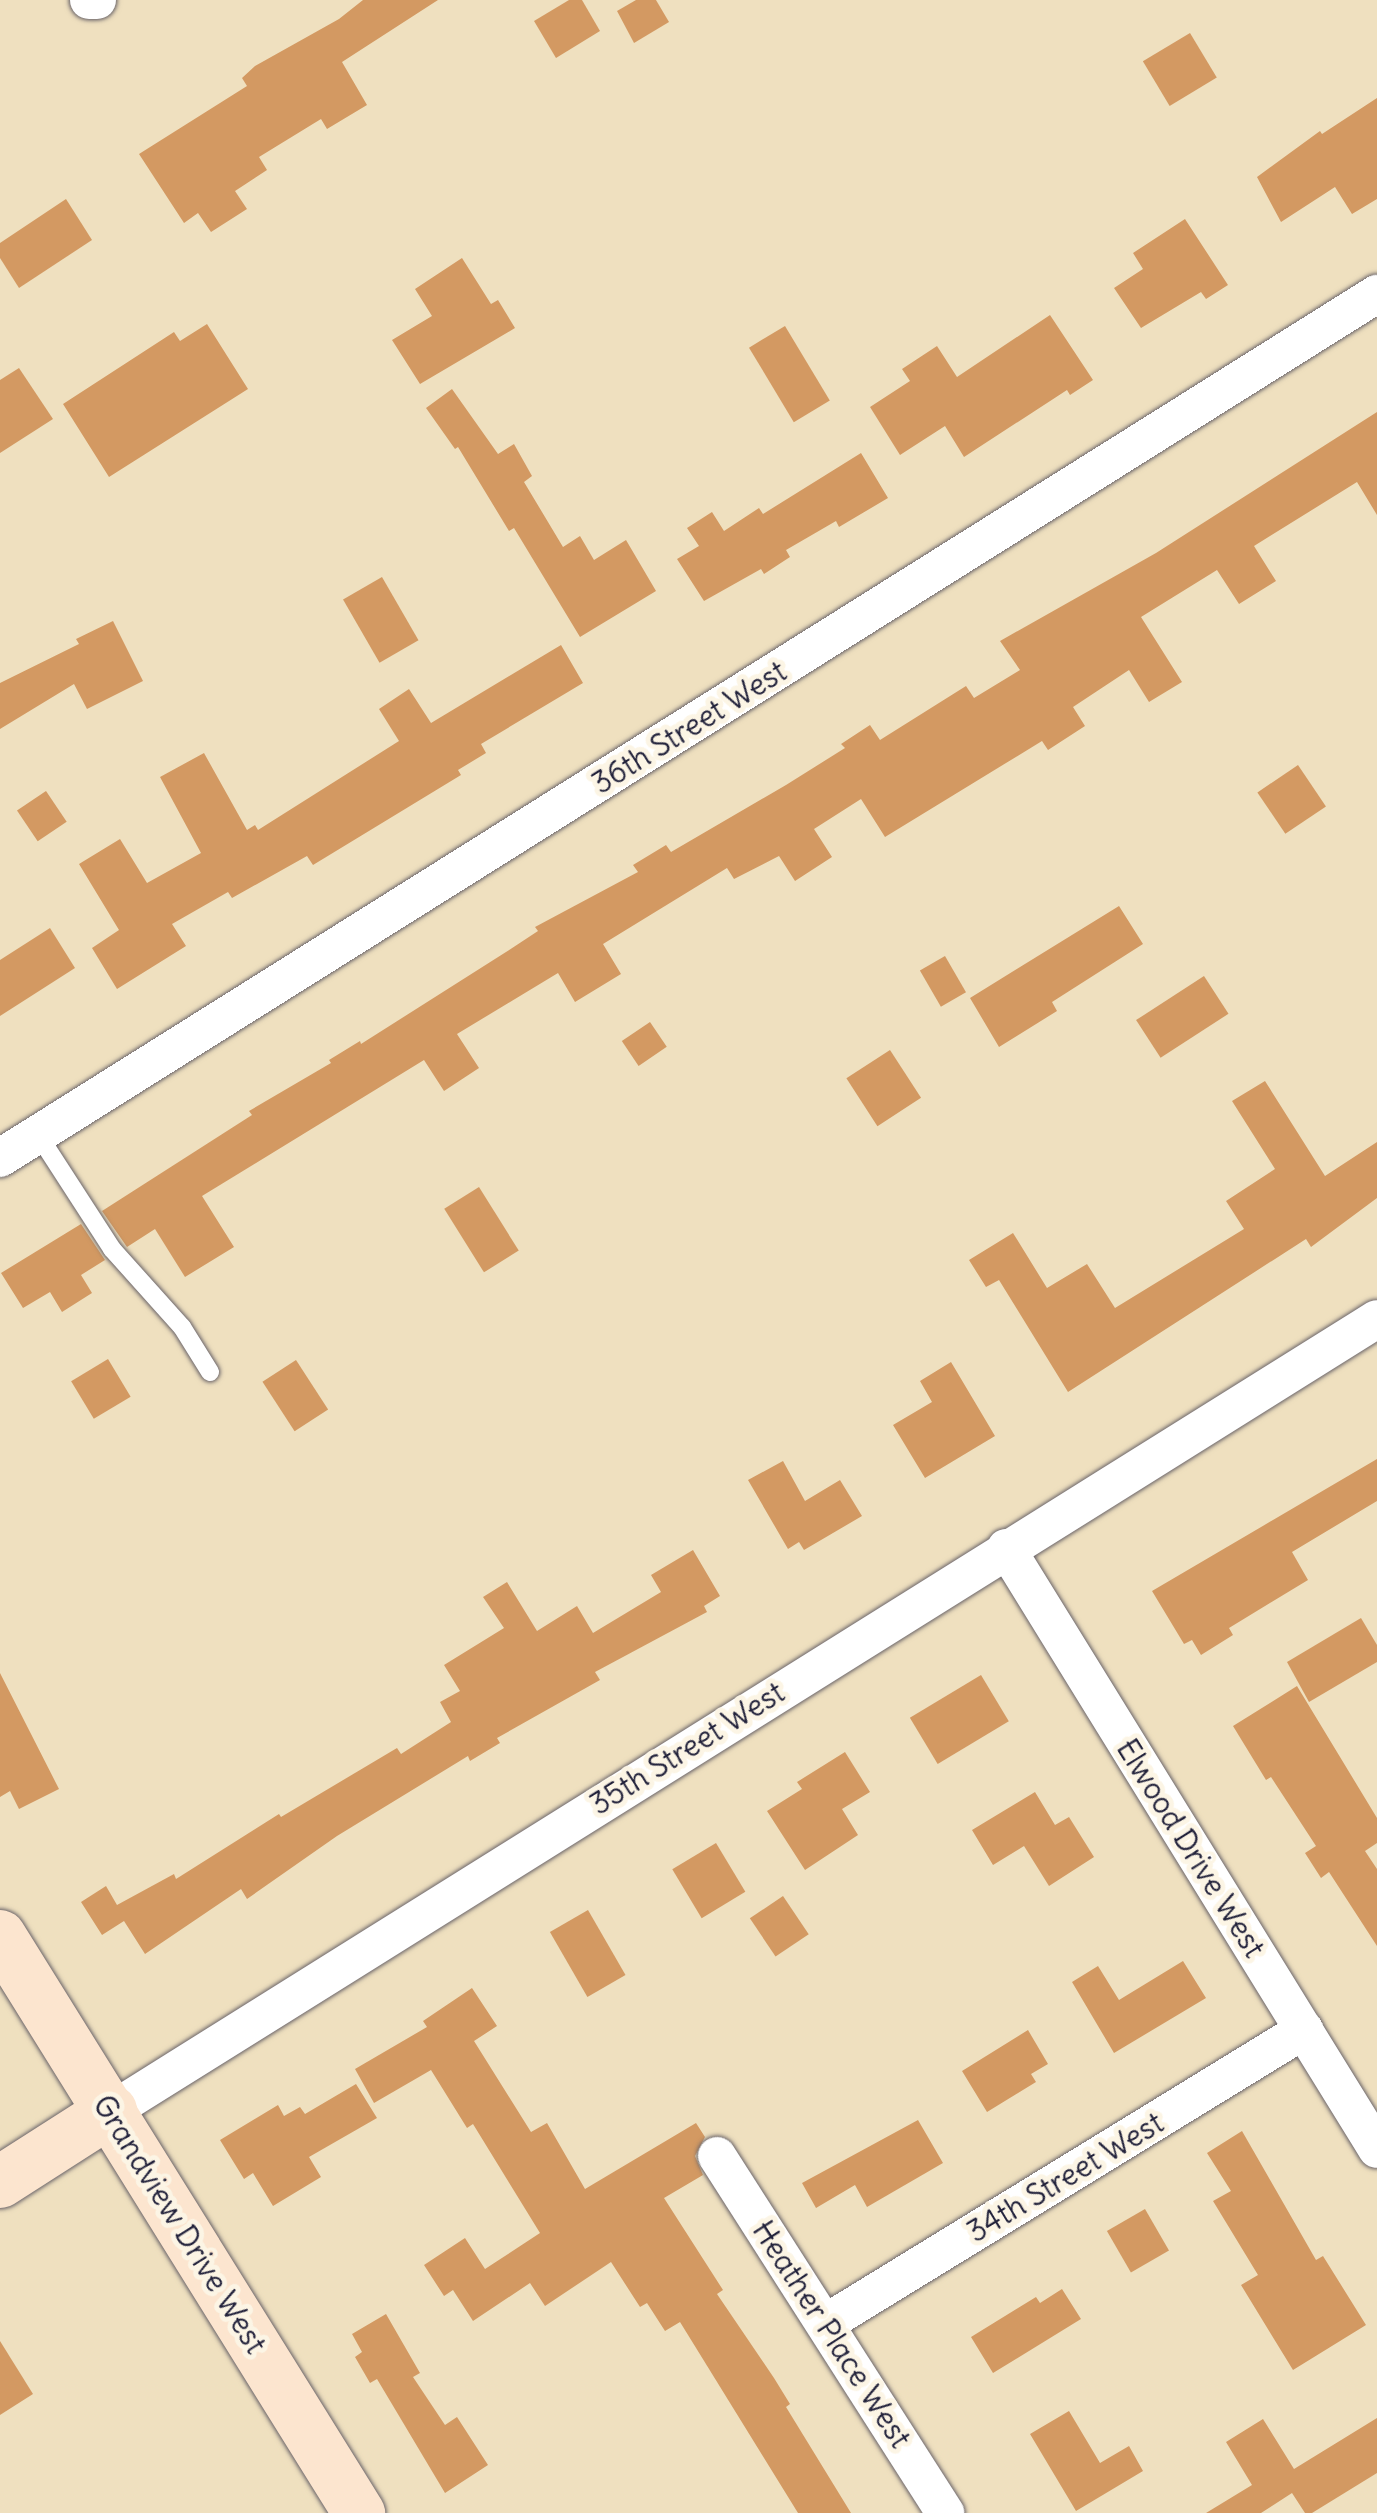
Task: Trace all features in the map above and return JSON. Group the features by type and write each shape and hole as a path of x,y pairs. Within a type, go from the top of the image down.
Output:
{"street":[{"path":"89,0 97,0"},
{"name":"36th Street West","path":"0,1158 1377,294"},
{"name":"35th Street West","path":"0,2182 1377,1319"},
{"name":"Elwood Drive West","path":"1006,1548 1377,2148"},
{"name":"Grandview Drive West","path":"0,1936 360,2513"},
{"name":"34th Street West","path":"826,2323 1304,2030"},
{"name":"Heather Place West","path":"717,2156 945,2513"}],"lane":[{"path":"37,1133 112,1249 182,1327 210,1372"}],"building":[{"path":"363,0 438,0 342,62 367,105 327,129 321,119 259,157 267,170 235,191 247,209 211,232 198,213 184,223 139,154 247,86 242,78 255,66 339,19"},
{"path":"569,0 582,0 600,31 556,58 534,21"},
{"path":"636,0 656,0 669,22 634,43 617,11"},
{"path":"1190,33 1217,78 1170,106 1143,61"},
{"path":"1377,98 1377,199 1352,214 1335,187 1281,222 1257,177 1320,131 1322,134"},
{"path":"66,199 92,240 19,288 0,258 0,243"},
{"path":"1185,219 1228,285 1206,299 1201,292 1141,328 1114,288 1143,269 1133,253"},
{"path":"462,258 491,304 498,300 515,328 420,384 392,340 432,316 415,289"},
{"path":"1050,315 1093,380 1070,395 1067,390 964,457 945,426 900,455 870,407 910,381 902,369 937,346 957,377"},
{"path":"207,324 248,389 109,477 63,404 174,332 180,341"},
{"path":"785,326 830,401 794,422 749,348"},
{"path":"19,368 53,419 0,453 0,380"},
{"path":"452,389 498,454 514,444 532,476 524,482 563,547 580,536 594,560 626,540 656,591 580,637 514,528 509,531 458,447 455,449 426,408"},
{"path":"1377,412 1377,515 1357,482 1254,546 1276,581 1239,604 1217,570 1141,617 1182,682 1149,702 1129,670 1073,707 1085,726 1048,750 1042,741 885,837 861,799 814,829 832,857 795,881 779,856 734,879 727,868 603,944 621,974 575,1002 558,973 457,1034 479,1068 444,1091 424,1060 202,1196 234,1247 185,1277 155,1229 127,1247 102,1211 252,1115 249,1111 538,931 535,927 638,872 633,865 666,845 671,852 786,785 845,748 841,744 870,725 880,740 966,686 974,698 1020,670 1000,641 1156,553"},
{"path":"861,453 888,498 839,527 836,521 786,550 790,557 764,574 761,569 704,601 677,559 699,546 687,528 712,512 724,531 759,508 763,514"},
{"path":"382,577 419,640 380,663 343,600"},
{"path":"113,621 143,681 87,709 74,684 0,729 0,683 79,644 76,639"},
{"path":"561,645 583,683 481,744 486,753 458,770 461,775 313,865 307,856 232,898 228,892 172,924 186,946 117,989 92,948 119,930 79,864 120,839 147,883 201,853 160,777 204,753 247,830 255,825 258,830 399,741 379,709 409,689 431,723"},
{"path":"1298,765 1326,806 1285,834 1257,792"},
{"path":"46,791 67,822 38,841 17,811"},
{"path":"1119,906 1143,944 1052,1002 1057,1011 999,1047 970,998"},
{"path":"50,928 75,968 0,1016 0,960"},
{"path":"945,956 966,992 941,1007 920,970"},
{"path":"1204,976 1229,1014 1161,1058 1136,1020"},
{"path":"650,1022 667,1047 639,1066 622,1041"},
{"path":"890,1050 921,1098 877,1126 846,1078"},
{"path":"1265,1081 1325,1176 1377,1142 1377,1198 1311,1247 1306,1239 1068,1392 999,1280 986,1287 969,1260 1013,1233 1047,1288 1087,1264 1115,1308 1244,1229 1226,1201 1275,1169 1232,1101"},
{"path":"479,1187 519,1251 484,1272 444,1209"},
{"path":"81,1224 105,1260 81,1275 92,1293 62,1312 50,1292 23,1308 1,1273"},
{"path":"108,1359 131,1397 94,1419 71,1381"},
{"path":"296,1360 328,1409 295,1431 262,1382"},
{"path":"951,1362 995,1436 925,1478 893,1425 932,1402 920,1381"},
{"path":"1377,1459 1377,1501 1292,1552 1308,1580 1229,1628 1233,1635 1201,1655 1192,1640 1184,1644 1152,1591"},
{"path":"783,1461 805,1501 840,1480 862,1516 804,1550 799,1542 788,1549 748,1480"},
{"path":"693,1550 720,1596 704,1606 707,1612 595,1672 600,1680 497,1738 500,1743 470,1761 468,1756 337,1836 247,1899 241,1889 145,1954 124,1921 102,1935 81,1902 106,1886 117,1905 174,1874 176,1879 279,1814 281,1817 397,1748 401,1754 451,1722 440,1702 460,1691 444,1665 504,1628 483,1597 507,1582 537,1631 577,1606 593,1633 661,1592 651,1575"},
{"path":"1361,1618 1377,1645 1377,1662 1309,1702 1287,1662"},
{"path":"0,1673 59,1789 19,1809 10,1791 0,1797"},
{"path":"981,1675 1009,1721 938,1764 910,1718"},
{"path":"1297,1686 1377,1818 1377,1843 1365,1851 1377,1869 1377,1946 1329,1872 1321,1878 1305,1853 1316,1846 1271,1777 1266,1780 1233,1726"},
{"path":"845,1752 870,1792 842,1809 858,1835 805,1870 767,1811 802,1789 797,1782"},
{"path":"1035,1792 1055,1825 1069,1817 1094,1857 1049,1886 1024,1846 993,1865 972,1830"},
{"path":"716,1843 745,1892 702,1918 672,1869"},
{"path":"783,1896 809,1934 776,1957 750,1918"},
{"path":"588,1910 626,1975 587,1997 550,1932"},
{"path":"1183,1961 1206,1998 1114,2053 1072,1982 1098,1966 1119,2000"},
{"path":"472,1988 497,2026 474,2041 531,2132 547,2123 585,2189 696,2123 705,2137 695,2156 703,2175 664,2198 723,2290 717,2294 790,2404 786,2407 851,2513 798,2513 680,2322 665,2331 647,2303 640,2307 611,2262 545,2306 530,2283 473,2321 453,2290 444,2296 424,2265 465,2238 485,2269 540,2233 473,2124 467,2128 431,2070 374,2103 355,2069 427,2027 423,2021"},
{"path":"1028,2030 1048,2064 1031,2074 1036,2082 987,2112 962,2071"},
{"path":"356,2084 377,2118 309,2157 321,2177 273,2206 253,2173 244,2179 220,2140 278,2105 284,2116 300,2107 305,2114"},
{"path":"918,2120 943,2163 867,2207 855,2185 816,2208 802,2183"},
{"path":"1242,2131 1316,2260 1323,2256 1366,2325 1293,2370 1241,2285 1258,2275 1213,2201 1231,2191 1207,2153"},
{"path":"1145,2209 1169,2251 1131,2273 1107,2231"},
{"path":"1062,2289 1081,2319 993,2373 971,2337 1036,2297 1040,2303"},
{"path":"386,2314 420,2373 413,2377 445,2425 457,2417 488,2465 445,2493 377,2379 370,2383 355,2357 362,2352 352,2334"},
{"path":"0,2341 33,2394 0,2415"},
{"path":"1069,2411 1100,2463 1129,2446 1143,2471 1076,2511 1030,2434"},
{"path":"1377,2418 1377,2473 1312,2513 1305,2513 1292,2493 1261,2513 1206,2513 1252,2485 1226,2442 1263,2419 1294,2469"}]}
